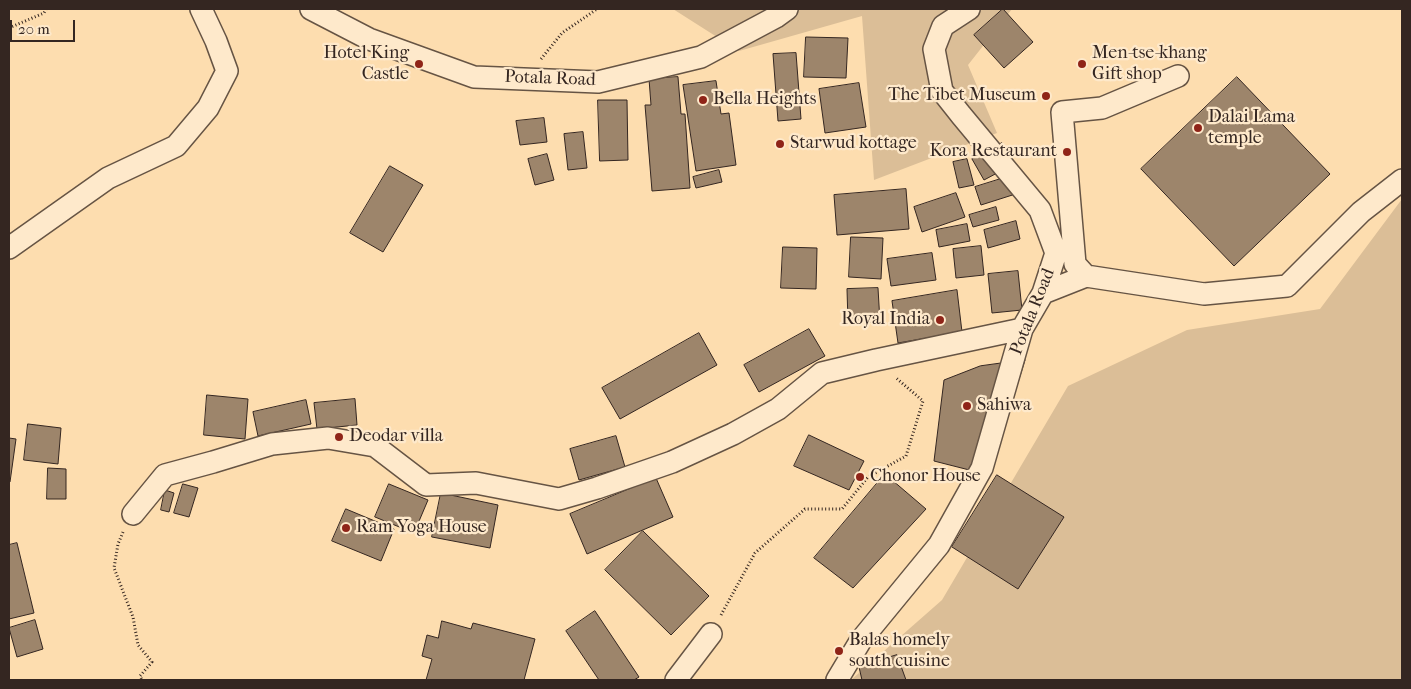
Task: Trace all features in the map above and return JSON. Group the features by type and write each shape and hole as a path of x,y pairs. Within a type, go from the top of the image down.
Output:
{"street":[{"path":"9,248 108,178 176,146 208,108 227,71 201,9"},
{"name":"Potala Road","path":"311,9 369,39 474,77 598,82 701,57 787,9"},
{"name":"Potala Road","path":"837,680 861,640 939,546 982,468 1022,329 1043,293 1056,253 1040,210 942,91 934,49 943,26 969,9"},
{"path":"1086,276 1076,264 1062,112 1102,108 1178,76"},
{"path":"1043,293 1086,276 1204,294 1287,286 1361,212 1402,180"},
{"path":"133,514 165,475 272,444 328,438 375,446 426,485 476,483 559,499 672,462 733,434 778,409 822,374 876,360 1022,329"},
{"path":"676,680 711,634"}],"path":[{"path":"9,28 44,13 46,9"},
{"path":"525,79 562,33 597,9"},
{"path":"711,634 755,554 805,509 842,509 868,476 906,456 923,401 876,360"},
{"path":"133,514 118,544 114,568 133,617 138,645 152,662 140,676 142,680"}],"shaded area":[{"path":"673,9 1012,9 968,65 997,133 874,180 862,16 739,51"},
{"path":"1402,199 1402,680 851,680 942,600 1068,386 1187,330 1320,309"}],"building":[{"path":"1003,9 1033,42 1004,68 974,35"},
{"path":"806,37 848,38 846,78 804,77"},
{"path":"796,53 801,119 778,121 773,54"},
{"path":"678,77 681,114 685,114 690,188 652,191 645,105 651,105 649,79"},
{"path":"1237,77 1330,174 1234,266 1141,169"},
{"path":"716,81 721,114 729,113 736,165 696,171 683,85"},
{"path":"859,83 866,127 825,133 819,89"},
{"path":"598,100 627,100 628,160 600,161"},
{"path":"544,118 547,142 520,145 516,121"},
{"path":"583,132 587,168 568,170 564,134"},
{"path":"1002,143 1014,164 984,180 972,159"},
{"path":"547,154 554,180 535,185 528,159"},
{"path":"967,159 974,185 959,188 953,162"},
{"path":"390,166 423,185 383,252 350,233"},
{"path":"719,170 722,182 696,188 693,177"},
{"path":"1020,173 1025,191 981,205 975,187"},
{"path":"906,189 909,229 837,235 834,195"},
{"path":"956,193 965,217 922,232 914,207"},
{"path":"996,207 999,220 973,227 969,215"},
{"path":"1016,221 1020,239 988,248 984,230"},
{"path":"967,224 970,241 939,247 936,230"},
{"path":"851,237 883,238 881,279 849,277"},
{"path":"981,246 984,275 956,278 953,249"},
{"path":"783,247 817,248 816,289 781,288"},
{"path":"932,253 936,280 891,286 887,259"},
{"path":"1018,271 1022,310 992,313 988,274"},
{"path":"878,288 880,322 848,323 847,289"},
{"path":"957,290 962,332 898,343 892,301"},
{"path":"809,329 825,356 759,392 744,365"},
{"path":"699,333 717,365 620,419 602,388"},
{"path":"1025,360 989,475 934,461 944,380 980,366"},
{"path":"207,395 248,399 245,439 204,435"},
{"path":"355,399 357,425 317,429 314,403"},
{"path":"306,400 311,424 258,436 253,412"},
{"path":"28,424 61,428 58,464 24,460"},
{"path":"809,435 864,461 849,490 794,466"},
{"path":"616,436 625,467 579,480 570,449"},
{"path":"9,438 16,439 10,482 9,482"},
{"path":"48,468 66,469 66,499 47,499"},
{"path":"885,474 926,509 853,588 814,558"},
{"path":"997,475 1064,517 1018,589 952,547"},
{"path":"656,478 673,517 587,554 570,514"},
{"path":"183,484 198,488 189,517 174,513"},
{"path":"389,484 428,500 414,533 375,517"},
{"path":"165,490 174,493 169,512 161,510"},
{"path":"441,493 498,505 490,548 432,537"},
{"path":"346,509 394,529 381,561 332,541"},
{"path":"643,531 709,596 671,635 605,570"},
{"path":"17,543 34,613 9,619 9,545"},
{"path":"595,611 639,677 634,680 599,680 566,631"},
{"path":"35,620 43,649 17,657 9,628"},
{"path":"442,621 471,629 473,623 535,639 524,680 426,680 432,659 422,656 427,635 438,638"},
{"path":"897,655 906,680 862,680 859,667"}],"place":[{"name":"Hotel King Castle","path":"419,64"},
{"name":"Men-tse-khang Gift shop","path":"1082,64"},
{"name":"The Tibet Museum","path":"1046,96"},
{"name":"Bella Heights","path":"703,100"},
{"name":"Dalai Lama temple","path":"1198,128"},
{"name":"Starwud kottage","path":"780,144"},
{"name":"Kora Restaurant","path":"1067,152"},
{"name":"Royal India","path":"940,320"},
{"name":"Sahiwa","path":"967,406"},
{"name":"Deodar villa","path":"339,437"},
{"name":"Chonor House","path":"860,477"},
{"name":"Ram Yoga House","path":"346,528"},
{"name":"Balas homely south cuisine","path":"839,651"}]}
